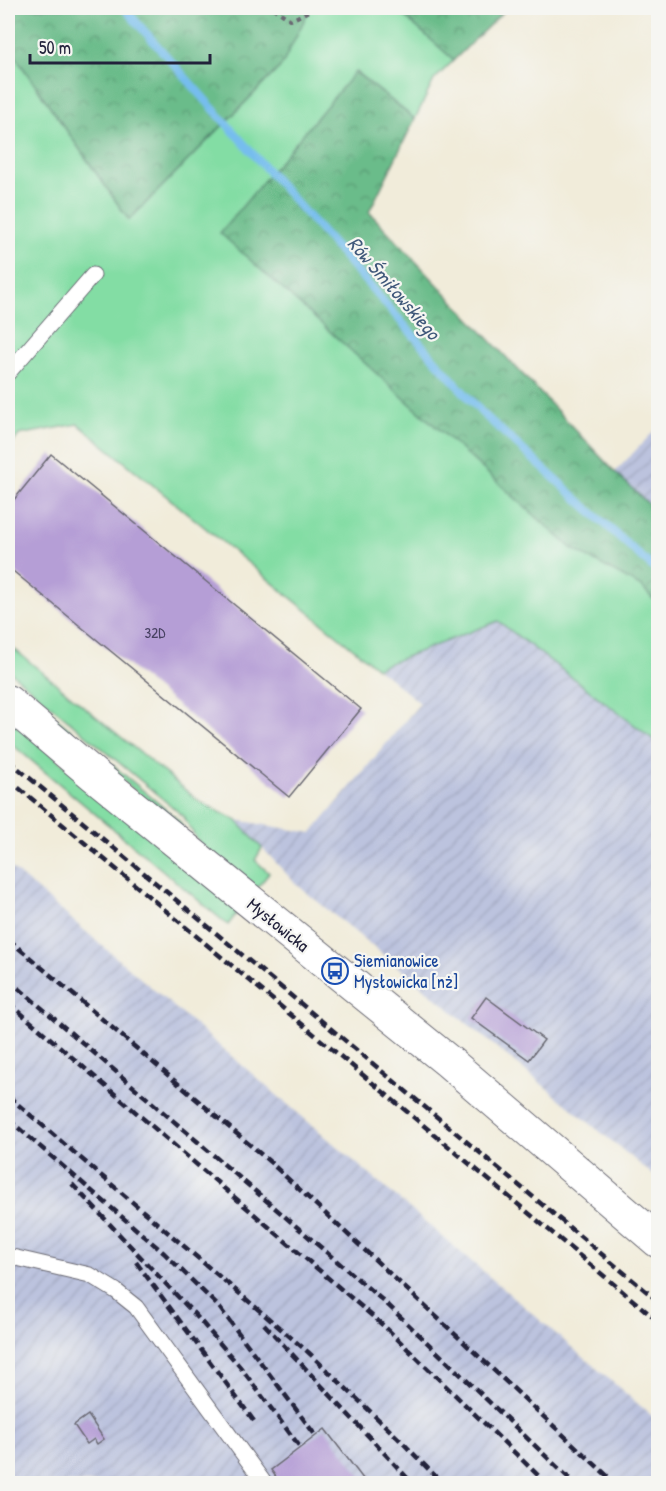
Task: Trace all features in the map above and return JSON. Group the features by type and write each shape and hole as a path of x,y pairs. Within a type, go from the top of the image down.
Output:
{"street":[{"name":"Mysłowicka","path":"8,702 103,782 449,1062 658,1241"}],"lane":[{"path":"8,373 93,275"},
{"path":"8,1256 90,1275 136,1307 265,1484"}],"path":[{"path":"273,8 291,20 315,8"}],"shaded area":[{"path":"658,427 658,513 615,472"},
{"path":"498,621 658,743 658,1179 295,883 236,820 312,833 420,703 377,668"},
{"path":"8,865 658,1421 658,1483 8,1483"}],"green space":[{"path":"8,8 310,8 282,65 129,220 8,46"},
{"path":"310,8 395,8 454,60 434,80 415,119 356,72 221,233 571,548 642,587 658,604 658,743 498,621 377,668 78,424 19,435 8,449 8,46 129,220 282,65"},
{"path":"395,8 507,8 454,60"},
{"path":"355,72 415,119 369,212 615,472 658,513 658,604 642,587 571,548 220,233"},
{"path":"8,644 200,802 236,820 262,848 255,860 269,873 256,890 199,843 183,816 8,670"},
{"path":"8,678 175,817 186,833 8,686"},
{"path":"8,718 240,909 228,925 8,741"}],"building":[{"path":"51,454 361,709 289,797 8,567 8,507"},
{"path":"486,997 544,1040 529,1060 471,1018"},
{"path":"88,1415 104,1439 97,1444 94,1439 87,1444 74,1425"},
{"path":"325,1429 367,1484 281,1484 271,1470"}],"waterway":[{"name":"Rów Śmiłowskiego","path":"124,8 482,413 658,572"}],"railway":[{"path":"8,760 658,1301"},
{"path":"8,779 658,1321"},
{"path":"8,939 270,1162 616,1484"},
{"path":"8,979 388,1305 575,1484"},
{"path":"8,1002 385,1327 547,1484"},
{"path":"8,1096 308,1352 443,1484"},
{"path":"8,1119 164,1253 219,1307 316,1436"},
{"path":"72,1184 198,1318 241,1368 300,1447"},
{"path":"136,1262 254,1421"},
{"path":"264,1324 413,1484"}],"place":[{"name":"Siemianowice Mysłowicka [nż]","path":"335,971"}]}
